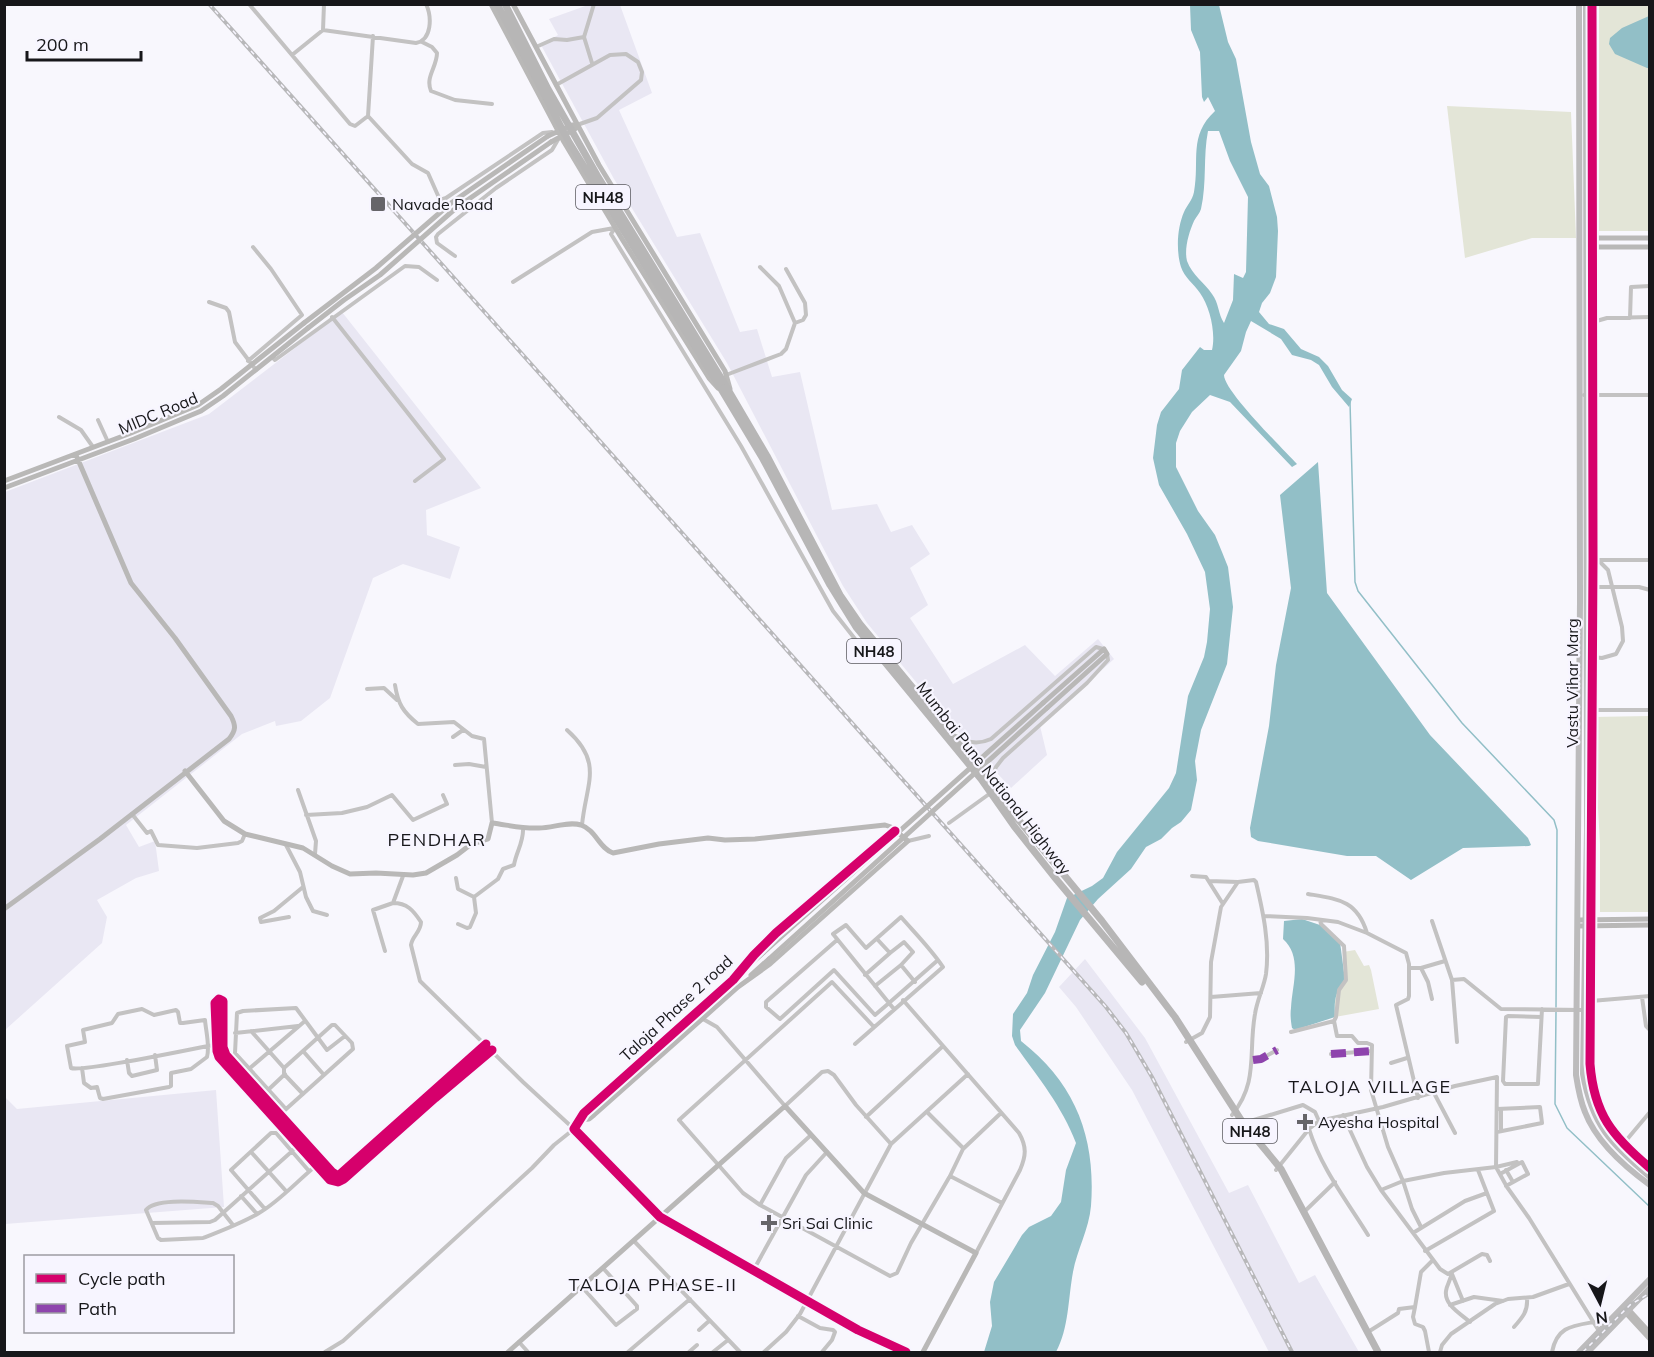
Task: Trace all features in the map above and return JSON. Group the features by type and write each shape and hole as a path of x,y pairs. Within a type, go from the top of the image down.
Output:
{"highway":[{"name":"NH48","path":"497,4 569,142 723,380"},
{"name":"NH48","path":"505,4 548,89 597,176 723,380 730,397"},
{"name":"Mumbai Pune National Highway","path":"730,397 838,600 856,627 1102,921 1170,1010 1188,1041"},
{"name":"Mumbai Pune National Highway","path":"730,397 767,456 840,595 871,640 990,782 993,792 1056,879 1188,1041"},
{"name":"NH48","path":"1188,1041 1233,1113 1277,1168 1373,1353"},
{"name":"NH48","path":"1233,1113 1277,1168 1304,1212 1378,1353"}],"main road":[{"path":"1579,4 1586,166"},
{"path":"1586,4 1586,166"},
{"name":"Vastu Vihar Marg","path":"1586,166 1585,923 1577,1010 1583,1074 1591,1110 1607,1135 1650,1177"},
{"path":"1577,1010 1576,1075 1585,1112 1602,1139 1650,1185"},
{"path":"1588,1353 1650,1279"},
{"path":"1579,1353 1650,1288"}],"street":[{"path":"249,4 350,124 355,126 368,116"},
{"path":"323,30 324,4"},
{"path":"422,42 427,36 430,17 426,4"},
{"path":"491,4 558,134 615,228 709,378 730,397"},
{"path":"513,4 555,86 723,380 781,354 786,349 795,323 778,286 760,267"},
{"path":"592,63 584,37 594,4"},
{"path":"1586,166 1592,4"},
{"path":"292,55 323,30 422,42 432,47 437,53 435,65 429,76 431,91 455,100 492,104"},
{"path":"373,36 368,116 412,164 428,173 440,200 543,133 558,134"},
{"path":"535,48 554,39 567,40 584,37"},
{"path":"304,326 451,203 572,125 597,118 641,80 642,72 638,62 626,54 609,55 555,86"},
{"path":"455,256 437,243 438,234 496,188 552,150 558,134"},
{"path":"513,282 592,232 615,228"},
{"path":"615,228 611,234 741,446 833,611 870,658 879,657"},
{"path":"1586,238 1650,238"},
{"path":"209,303 226,308 229,312 235,342 252,365 302,315 272,269 253,247"},
{"path":"1650,247 1586,247 1593,322 1586,395 1596,560 1593,587 1593,710 1585,923 1591,1001 1590,1064 1594,1095 1606,1122 1650,1168"},
{"path":"272,357 275,360 405,266 419,267 437,280"},
{"path":"786,269 807,310 803,320 795,323"},
{"path":"1630,318 1631,287 1650,286"},
{"path":"332,317 444,459 415,481"},
{"path":"1593,322 1607,318 1650,317"},
{"name":"MIDC Road","path":"4,488 201,411 252,365 272,357 304,326"},
{"name":"MIDC Road","path":"4,481 77,458 93,447 198,405 304,326"},
{"path":"1586,395 1650,395"},
{"path":"59,417 81,430 93,447"},
{"path":"98,420 108,442"},
{"path":"4,909 132,814 229,739 234,732 235,725 231,716 175,638 131,583 77,458"},
{"path":"1596,560 1650,560"},
{"path":"1592,657 1602,658 1616,654 1623,641 1622,627 1608,570 1596,560"},
{"path":"1593,587 1639,587 1650,590"},
{"path":"947,730 964,741 975,743 991,739 1096,647 1105,651 1108,660 1087,683 1003,758 996,766 990,782"},
{"path":"738,987 1105,651"},
{"path":"395,685 397,700"},
{"path":"185,771 225,821 245,834 303,848 350,874 376,873 403,876 426,873 470,845 488,839 492,823 484,739 472,736 450,721 418,724 407,715 397,700 384,688 367,690"},
{"path":"733,980 1045,706"},
{"path":"1593,710 1650,710"},
{"path":"453,738 463,730"},
{"path":"567,730 580,742 588,760 590,772 582,825"},
{"path":"455,765 469,764 486,767"},
{"path":"298,790 316,841 315,854"},
{"path":"949,823 993,792"},
{"path":"306,815 342,813 367,807 392,795 413,820 447,804 443,795"},
{"path":"132,814 147,833 151,831 158,845 197,848 238,843 242,841 245,834"},
{"path":"492,823 523,828 582,825 592,833 605,850 613,853 670,842 725,840 885,825 891,826 908,841"},
{"path":"474,897 498,879 503,869 513,866 522,843 523,828"},
{"name":"Taloja Phase 2 road","path":"574,1129 584,1113 733,980 776,933 895,831"},
{"name":"Taloja Phase 2 road","path":"580,1120 589,1119 738,987 762,971 908,841 929,836"},
{"path":"286,845 300,872 303,887 313,911 327,915"},
{"path":"393,903 403,876"},
{"path":"1192,876 1206,877 1223,904"},
{"path":"456,878 458,889 474,897"},
{"path":"1209,881 1255,881 1264,916 1266,975 1255,1013 1253,1059 1247,1090 1233,1113"},
{"path":"1188,1041 1202,1032 1210,1017 1211,962 1223,904 1238,882"},
{"path":"289,917 266,922 261,922 260,918 274,911 303,887"},
{"path":"1308,894 1339,900 1350,905 1363,920 1367,933"},
{"path":"458,924 470,927 476,914 474,897"},
{"path":"385,951 374,910 393,903 401,903 409,907 421,922 411,945 420,981 574,1129 660,1217 858,1330 906,1353"},
{"path":"1264,916 1338,922 1367,933 1406,953 1409,968 1409,996 1396,1005 1418,1098"},
{"path":"855,1044 943,967 901,917 866,948 845,925 833,935 894,1009"},
{"path":"1585,923 1650,919"},
{"path":"1320,920 1321,924 1341,941 1345,952 1346,980 1338,995 1334,1021 1337,1036 1352,1036 1358,1043 1372,1045 1370,1082 1388,1148 1421,1227"},
{"path":"1432,921 1452,980 1457,1042"},
{"path":"1585,923 1650,925"},
{"path":"877,939 890,953"},
{"path":"837,940 765,1004 779,1019 834,970 875,1015 938,960"},
{"path":"865,975 903,942 913,952 875,986"},
{"path":"1409,968 1421,968 1445,961"},
{"path":"901,965 915,982"},
{"path":"1421,968 1428,982 1432,999"},
{"path":"1452,980 1464,980 1501,1009 1577,1010"},
{"path":"874,1027 832,982 679,1120 743,1193 760,1205 837,1245 890,1276 897,1273 963,1149 1001,1113"},
{"path":"814,988 819,994"},
{"path":"1211,997 1261,993"},
{"path":"1591,1001 1650,996"},
{"path":"1642,997 1646,1026 1650,1030"},
{"path":"338,1179 226,1055 223,1044 223,1001 219,999 215,1001 216,1045 219,1057 330,1180 344,1179 492,1050"},
{"path":"903,1000 1019,1133 1025,1144 1025,1159 923,1353"},
{"path":"82,1068 86,1085 91,1088 97,1087 100,1098 107,1099 170,1087 171,1072 195,1067 207,1057 208,1046 203,1019 180,1023 176,1011 154,1015 142,1009 118,1014 112,1023 83,1030 85,1042 67,1046 71,1068 74,1070 82,1068 155,1055 208,1046 223,1044"},
{"path":"286,1109 235,1053 235,1034 239,1011 298,1009 327,1050 345,1036"},
{"path":"1541,1017 1506,1017 1503,1081 1505,1084 1538,1084 1542,1009"},
{"path":"790,1010 794,1016"},
{"path":"215,1013 224,1013"},
{"path":"697,1013 717,1027 864,1193 976,1253"},
{"path":"243,1074 305,1021"},
{"path":"1291,1032 1334,1021"},
{"path":"275,1119 353,1049 354,1045 334,1025 284,1068"},
{"path":"235,1034 298,1026"},
{"path":"251,1031 284,1068 285,1074 303,1094"},
{"path":"338,1179 486,1044"},
{"path":"866,1117 943,1046"},
{"path":"1253,1059 1261,1059 1277,1050"},
{"path":"303,1051 324,1075"},
{"path":"1331,1054 1372,1051"},
{"path":"127,1060 129,1073 132,1076 157,1070 155,1055"},
{"path":"1391,1062 1407,1058"},
{"path":"508,1353 822,1072 828,1071 834,1075 866,1117 891,1144"},
{"path":"268,1090 285,1074"},
{"path":"764,1353 786,1332 798,1316 891,1144 928,1113 968,1074"},
{"path":"1277,1168 1309,1129 1319,1121 1497,1077 1499,1131 1496,1167 1602,1334"},
{"path":"1434,1093 1455,1133"},
{"path":"1243,1124 1302,1105 1315,1112 1319,1121"},
{"path":"1499,1109 1540,1107 1542,1123 1499,1131"},
{"path":"1624,1143 1650,1112"},
{"path":"928,1113 963,1149"},
{"path":"1343,1115 1367,1167 1381,1190 1432,1261 1446,1274 1452,1273 1482,1254 1487,1255 1490,1261"},
{"path":"326,1353 343,1341 574,1129"},
{"path":"1309,1129 1317,1151 1368,1235"},
{"path":"265,1209 231,1171 273,1132 309,1171"},
{"path":"760,1205 786,1158 811,1135"},
{"path":"152,1223 210,1222 224,1213 299,1145"},
{"path":"251,1152 286,1191"},
{"path":"753,1271 806,1175 827,1152"},
{"path":"1500,1174 1522,1161 1528,1174 1506,1186"},
{"path":"1381,1190 1403,1181 1517,1162"},
{"path":"233,1225 213,1203 161,1202 151,1204 146,1208 158,1238 163,1240 199,1239 233,1225 265,1209 316,1165"},
{"path":"1425,1251 1493,1212 1478,1170"},
{"path":"1506,1170 1513,1182"},
{"path":"950,1176 1002,1203"},
{"path":"1304,1212 1335,1182"},
{"path":"1413,1233 1465,1202 1487,1193"},
{"path":"241,1196 257,1214"},
{"path":"634,1240 740,1353"},
{"path":"1429,1353 1425,1331 1423,1327 1414,1324 1413,1317 1421,1272 1432,1261"},
{"path":"582,1287 615,1325 637,1309 637,1306 603,1268"},
{"path":"1452,1273 1463,1301"},
{"path":"1452,1273 1445,1295 1450,1305 1470,1322"},
{"path":"1440,1353 1442,1345 1451,1334 1495,1304 1527,1298 1569,1284"},
{"path":"1450,1305 1474,1297 1503,1301"},
{"path":"1514,1327 1525,1316 1527,1298"},
{"path":"628,1353 690,1299"},
{"path":"1368,1332 1398,1313 1399,1309 1415,1307"},
{"path":"1627,1311 1650,1333"},
{"path":"1627,1311 1650,1339"},
{"path":"798,1316 820,1328 835,1332 822,1353"},
{"path":"699,1330 710,1321"},
{"path":"1552,1353 1560,1333 1565,1328 1594,1322"},
{"path":"714,1353 728,1340"},
{"path":"519,1342 528,1353"},
{"path":"689,1353 696,1346"}],"shaded area":[{"path":"588,5 620,5 652,93 619,110 677,237 700,233 740,332 757,329 772,377 800,372 832,510 877,504 891,532 912,525 930,554 910,568 928,605 910,618 953,684 1025,645 1055,676 1098,639 1114,659 1040,726 1047,755 1011,788 951,724 867,623 843,586 727,363 614,179 541,45 558,35 549,19"},
{"path":"1599,5 1649,5 1649,231 1599,231"},
{"path":"1447,106 1571,112 1576,238 1532,238 1465,258"},
{"path":"342,312 481,488 426,510 427,535 460,547 450,579 403,564 373,578 330,698 301,721 276,726 275,721 242,734 126,825 139,847 155,841 159,871 136,878 97,900 107,917 102,943 5,1030 5,492 209,414"},
{"path":"1649,716 1649,912 1600,912 1600,844 1593,717"},
{"path":"1355,950 1364,966 1369,965 1379,1009 1335,1017 1336,996 1345,979 1343,952"},
{"path":"1085,959 1145,1038 1229,1193 1248,1185 1299,1283 1315,1275 1359,1352 1269,1352 1132,1090 1076,1007 1059,987"},
{"path":"216,1090 224,1207 5,1224 4,1096 17,1109"}],"water":[{"path":"1190,5 1219,5 1228,42 1236,59 1251,142 1260,174 1269,186 1277,217 1276,277 1259,312 1269,324 1284,329 1301,349 1319,357 1328,366 1342,390 1352,399 1349,407 1332,387 1319,365 1311,360 1292,355 1281,339 1251,321 1241,351 1224,375 1233,394 1297,464 1292,467 1230,402 1210,395 1192,412 1180,431 1176,443 1176,467 1198,511 1215,535 1228,567 1233,607 1227,664 1201,730 1195,761 1197,780 1191,810 1161,839 1146,847 1131,869 1098,899 1080,920 1045,993 1020,1030 1021,1041 1056,1075 1069,1094 1078,1114 1086,1135 1090,1158 1091,1206 1073,1272 1068,1313 1056,1352 984,1352 992,1326 990,1302 994,1282 1022,1235 1029,1227 1051,1216 1061,1202 1066,1170 1076,1143 1057,1104 1015,1045 1012,1036 1013,1014 1027,993 1033,975 1055,932 1067,898 1103,878 1117,852 1169,788 1176,773 1188,696 1204,657 1207,642 1210,609 1205,572 1187,534 1159,485 1153,458 1161,412 1179,389 1182,370 1200,347 1204,350 1212,350 1213,343 1213,328 1207,305 1182,271 1178,254 1180,225 1194,192 1198,139 1207,120 1215,111 1208,97 1204,102 1202,97 1200,52 1191,30","holes":["1208,131 1219,131 1230,161 1248,197 1246,272 1243,278 1234,274 1233,300 1224,323 1214,297 1192,271 1186,256 1189,235 1203,199"]},
{"path":"1649,16 1650,68 1647,68 1615,54 1609,44 1610,38 1622,28"},
{"path":"1318,462 1327,593 1430,735 1528,838 1531,845 1463,848 1411,880 1376,856 1347,856 1258,841 1251,837 1250,828 1269,726 1276,665 1291,588 1280,495"},
{"path":"1302,919 1320,925 1340,942 1345,980 1336,997 1335,1017 1295,1030 1292,1028 1291,1013 1295,963 1289,946 1283,939 1284,921"}],"waterway":[{"path":"1350,402 1355,582 1358,591 1462,723 1554,820 1557,830 1556,1007"},
{"path":"1556,1012 1555,1104 1567,1128 1650,1207"}],"railway":[{"path":"209,4 1106,1007 1126,1033 1152,1077 1292,1352"},
{"path":"795,1292 907,1352"},
{"path":"1583,1352 1630,1305 1650,1293"}],"marked path":[{"path":"1253,1060 1261,1059 1277,1050"},
{"path":"1331,1054 1372,1051"}],"cycle path":[{"path":"1592,4 1593,560 1590,1064 1596,1097 1607,1123 1625,1145 1650,1168"},
{"path":"895,831 776,933 733,980 584,1113 574,1129 660,1217 858,1330 906,1352"},
{"path":"486,1044 338,1176 226,1055 223,1047 223,1001 219,999 215,1003 219,1057 330,1180 338,1182 492,1050"}],"place":[{"name":"Navade Road","path":"378,204"},
{"name":"Ayesha Hospital","path":"1305,1122"},
{"name":"Sri Sai Clinic","path":"769,1223"}],"district":[{"name":"PENDHAR","path":"437,839"},
{"name":"TALOJA VILLAGE","path":"1370,1086"},
{"name":"TALOJA PHASE-II","path":"653,1284"}]}
